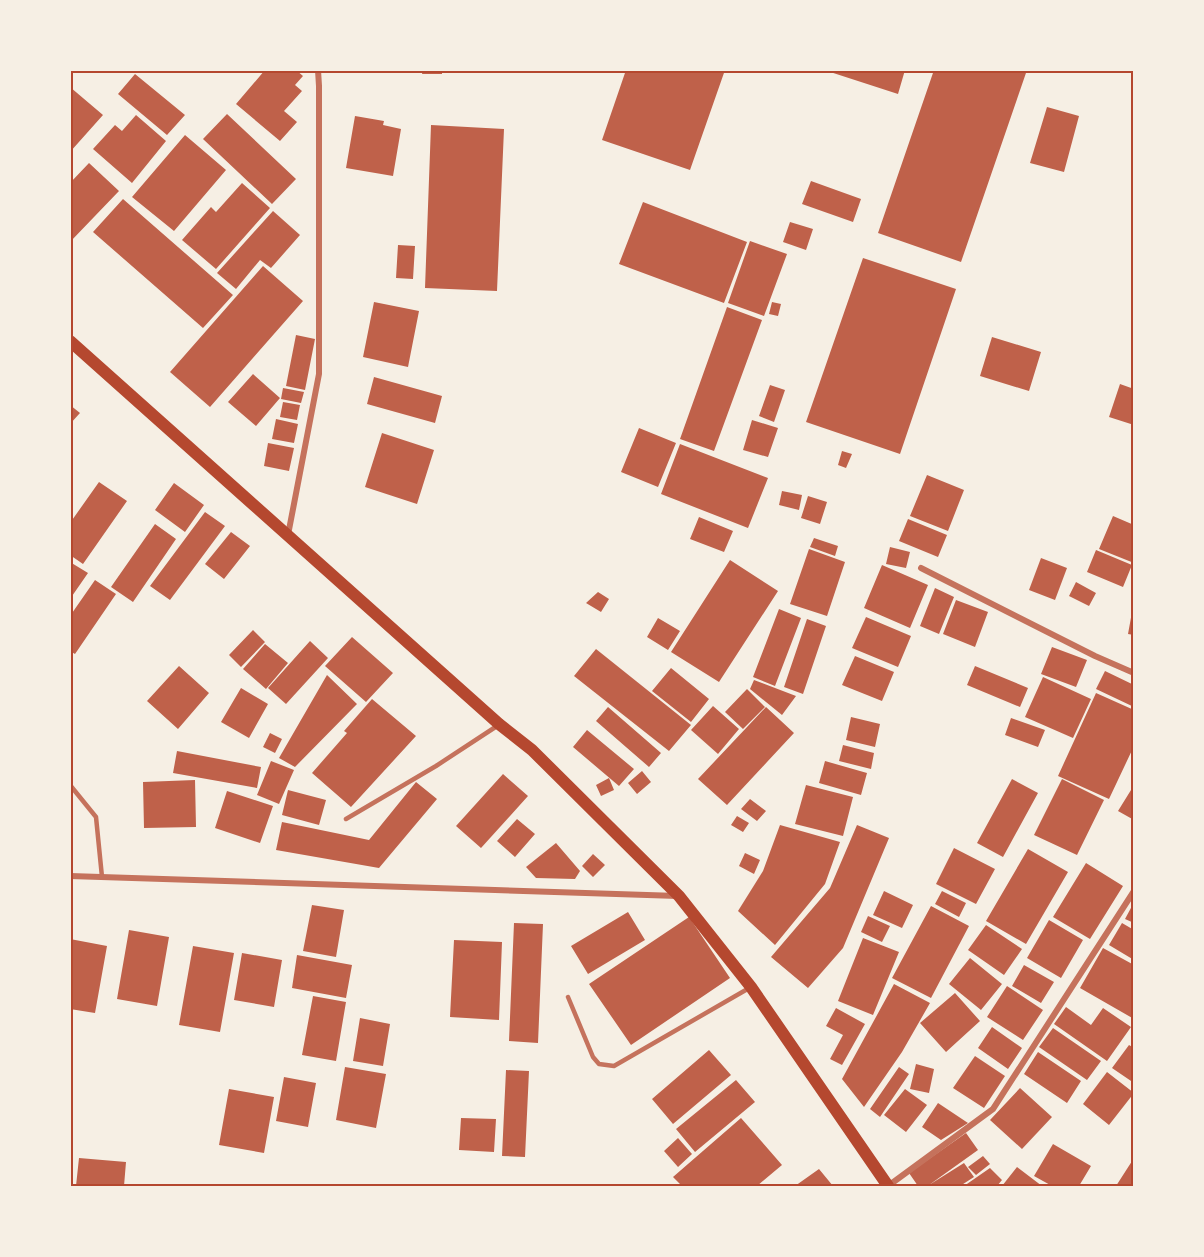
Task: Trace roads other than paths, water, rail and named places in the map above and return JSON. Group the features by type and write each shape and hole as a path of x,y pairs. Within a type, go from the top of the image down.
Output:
{"main road":[{"path":"70,341 499,724 532,750 679,896 751,987 888,1186"}],"street":[{"path":"288,536 318,374 320,86 318,70"},
{"path":"921,568 1095,656 1134,673"},
{"path":"70,876 679,896"},
{"path":"888,1186 993,1109 1134,891"}],"lane":[{"path":"346,819 436,766 499,724"},
{"path":"70,784 96,818 102,877"},
{"path":"568,997 593,1057 599,1064 614,1066 751,987"}]}
